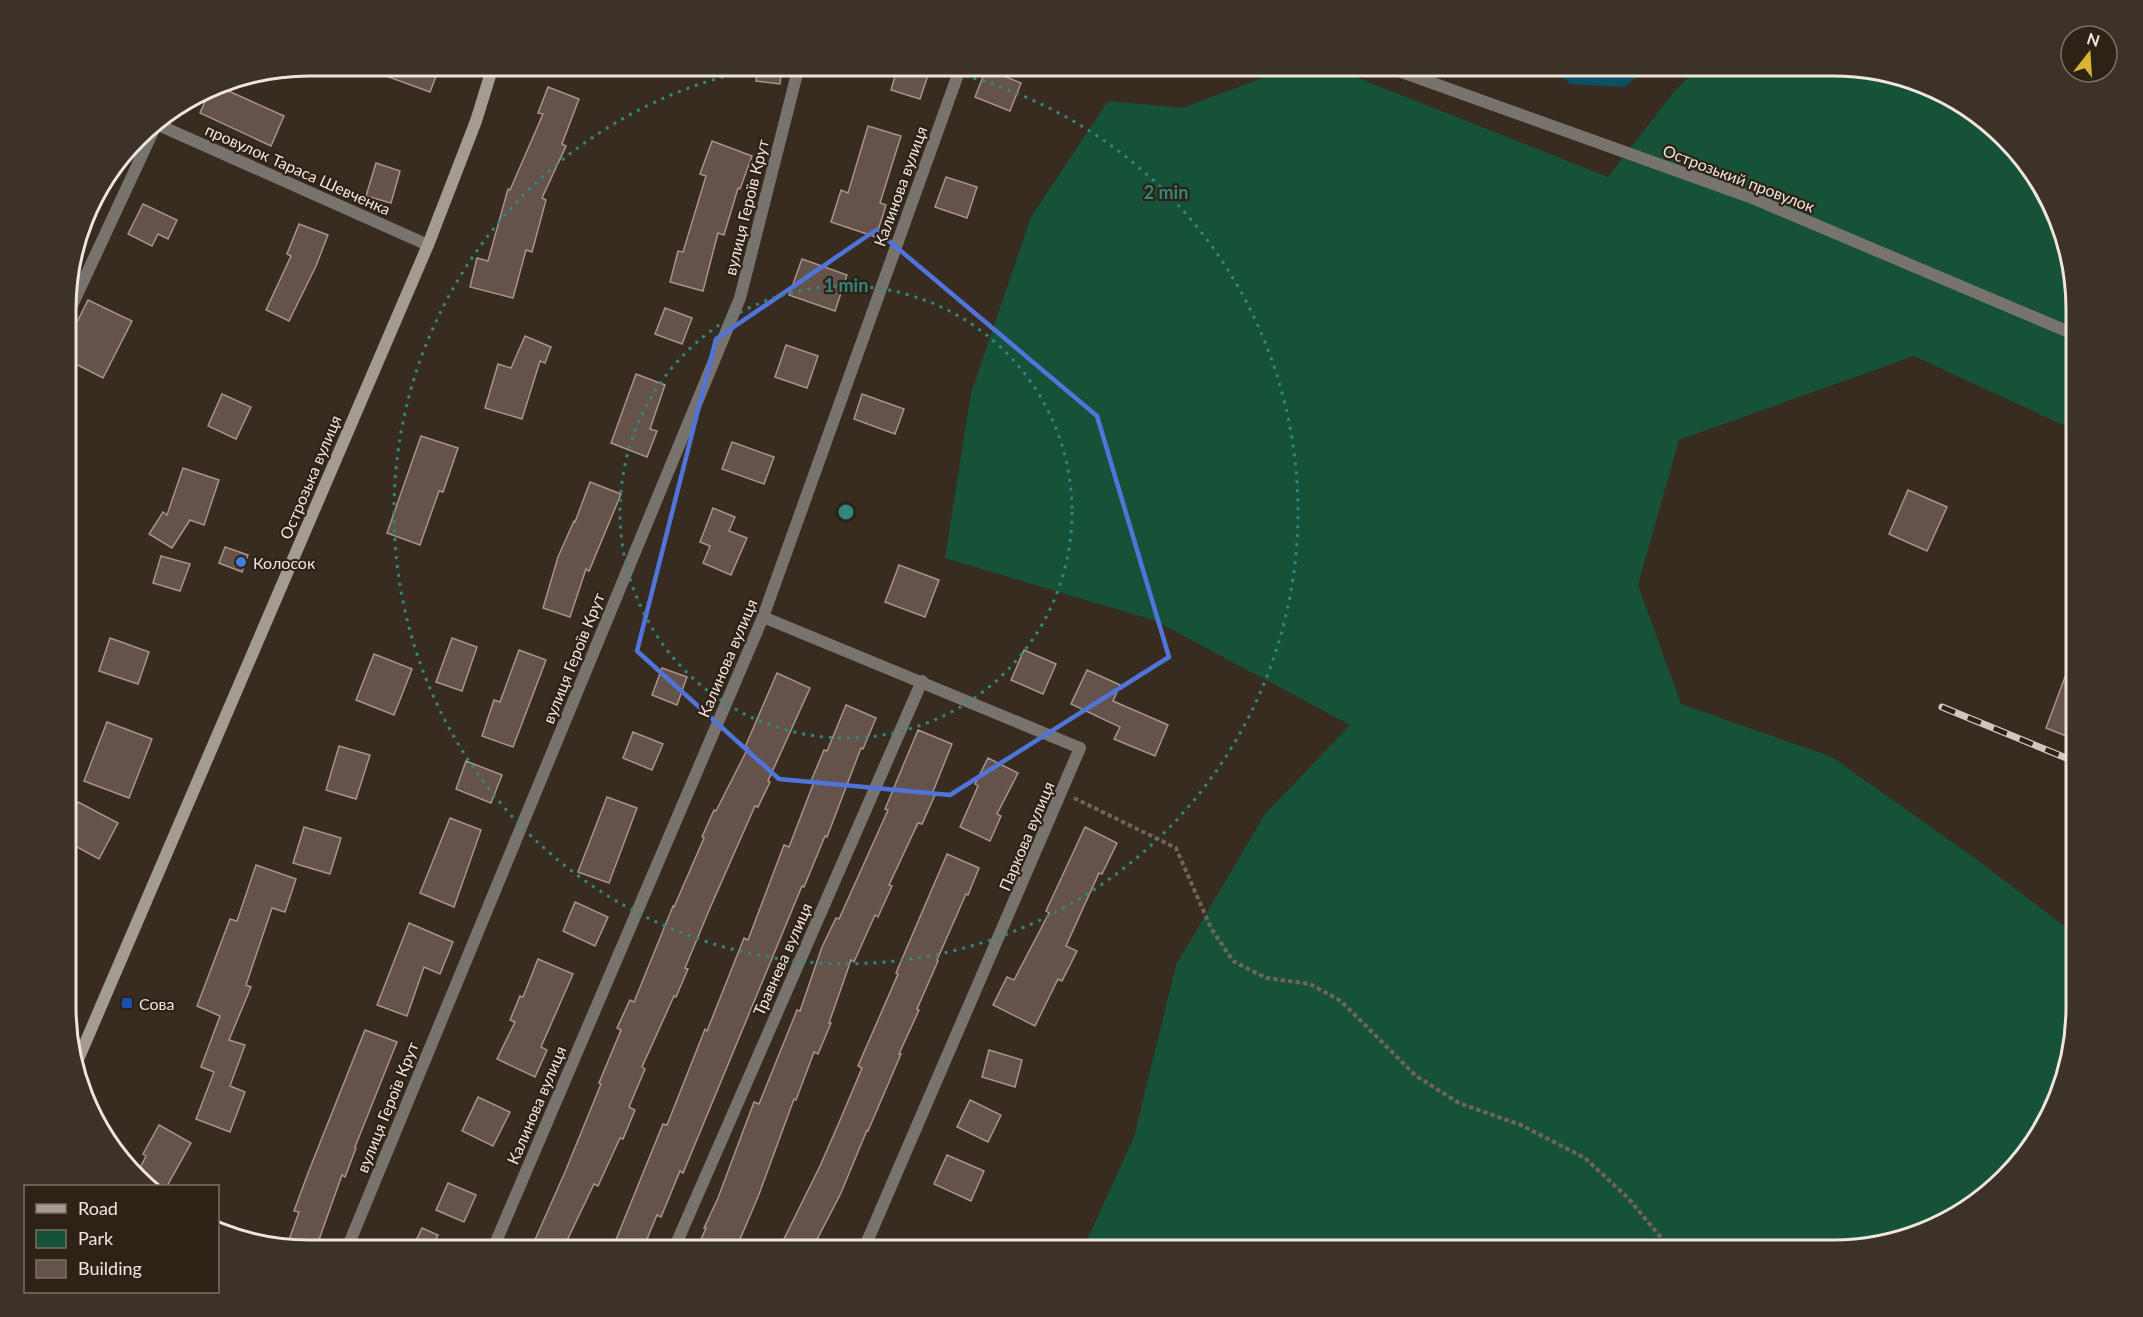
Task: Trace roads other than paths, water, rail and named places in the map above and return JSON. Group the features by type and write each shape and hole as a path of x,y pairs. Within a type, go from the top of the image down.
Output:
{"main road":[{"name":"Острозька вулиця","path":"81,1051 428,245 476,121 490,76"}],"street":[{"name":"вулиця Героїв Крут","path":"351,1240 740,298 796,76"},
{"name":"Калинова вулиця","path":"497,1240 764,616 957,76"},
{"name":"Острозький провулок","path":"1413,76 1750,197 2066,331"},
{"name":"провулок Тараса Шевченка","path":"164,128 428,245"},
{"path":"77,294 146,144"},
{"name":"Паркова вулиця","path":"764,616 1080,748 1063,793 868,1240"},
{"name":"Травнева вулиця","path":"678,1240 922,681"}],"water":[{"path":"1562,76 1638,76 1624,87 1570,84"}],"railway":[{"path":"1942,707 2066,758"}],"place":[{"name":"Колосок","path":"241,562"},
{"name":"Сова","path":"127,1003"}]}
